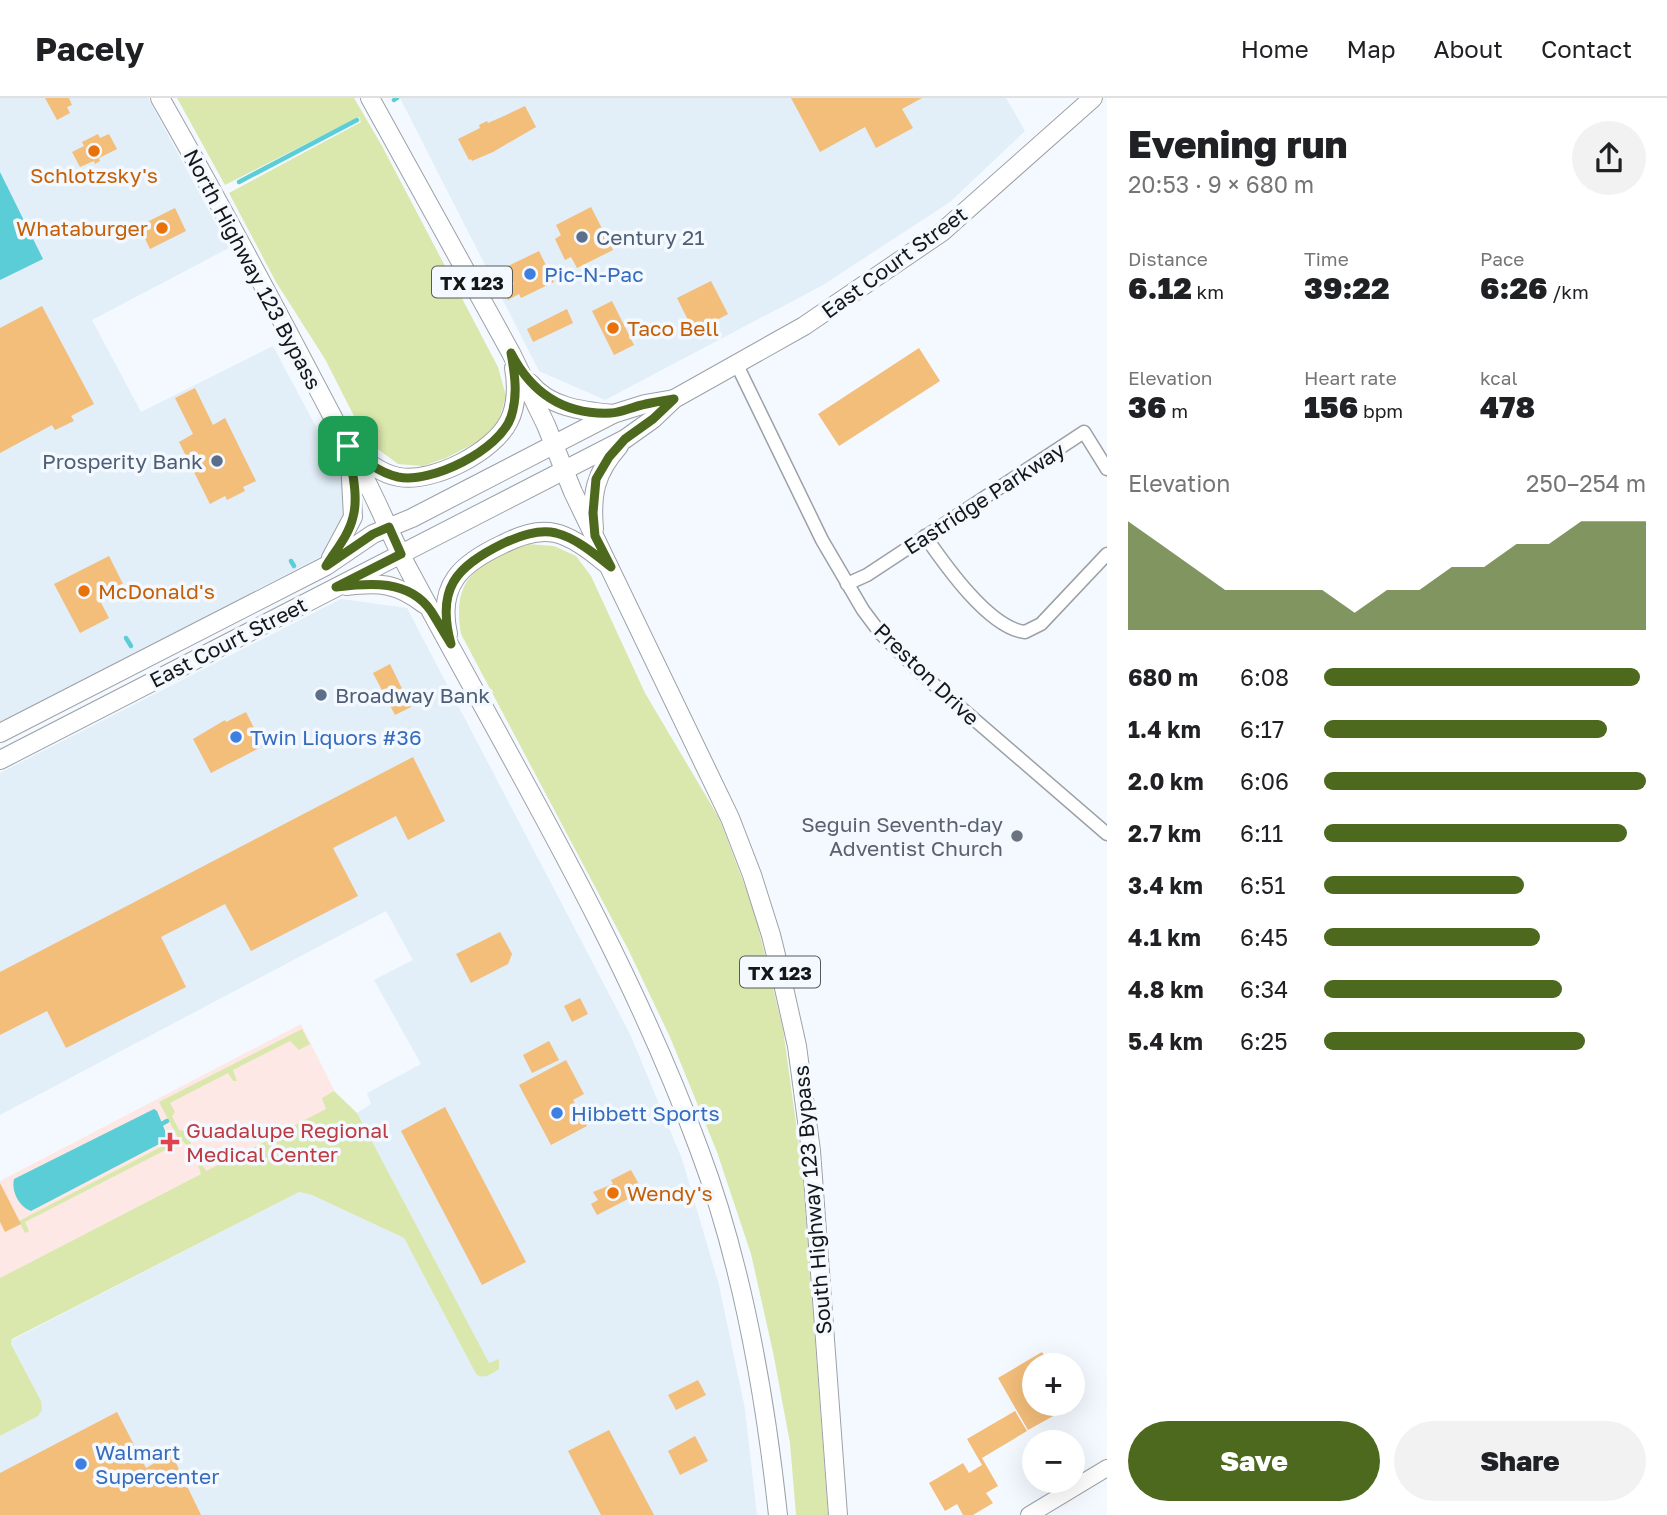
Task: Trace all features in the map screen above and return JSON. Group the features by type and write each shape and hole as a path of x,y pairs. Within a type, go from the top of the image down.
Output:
{"main road":[{"name":"North Highway 123 Bypass","path":"160,98 217,198 348,446 401,554"},
{"name":"TX 123","path":"370,98 515,360 564,471"},
{"name":"East Court Street","path":"0,760 625,439 653,419 674,399 804,326 942,232 1093,98"},
{"path":"348,446 380,471 398,477 416,478 438,473 464,460 485,448 502,433 511,418 516,380 515,360"},
{"path":"515,360 535,388 548,399 587,411 613,414"},
{"name":"East Court Street","path":"0,733 326,566 373,534 412,518 613,414 674,399"},
{"path":"595,536 593,513 596,479 609,457 625,439"},
{"path":"326,566 353,517 348,446"},
{"name":"South Highway 123 Bypass","path":"564,471 730,817 771,935 797,1046 811,1151 838,1515"},
{"path":"451,644 445,610 454,579 464,567 499,546 518,537 539,532 554,533 569,538 611,567"},
{"path":"401,554 613,952 700,1149 728,1242 761,1387 778,1515"},
{"path":"336,587 367,583 392,585 409,592 429,608"},
{"path":"1029,1515 1107,1468"}],"street":[{"name":"Preston Drive","path":"737,365 791,478 863,610 896,650 1107,834"},
{"name":"Eastridge Parkway","path":"847,584 867,575 1084,432 1107,469"},
{"path":"925,537 962,587 1008,627 1026,632 1041,624 1107,554"}],"shaded area":[{"path":"0,98 148,98 229,248 92,320 141,412 273,346 347,485 350,509 325,554 0,725"},
{"path":"400,98 1006,98 1025,131 950,202 823,285 605,400 539,371"},
{"path":"341,599 407,608 630,1034 682,1159 719,1285 745,1409 757,1515 0,1515 0,1436 38,1416 41,1401 11,1344 12,1340 299,1192 312,1195 404,1238 476,1374 499,1359 489,1364 357,1113 371,1104 367,1093 421,1064 374,980 413,960 386,911 0,1115 0,773"},
{"name":"Guadalupe Regional Medical Center","path":"301,1024 340,1102 0,1278 0,1181"}],"green space":[{"path":"177,98 354,98 498,367 506,396 498,423 481,440 446,458 423,466 398,464 375,447 356,420 325,359 276,282 229,193 361,122 359,117 225,185"},
{"path":"527,544 554,546 576,556 591,576 645,693 719,818 754,910 783,1029 802,1167 828,1515 796,1515 790,1443 751,1254 717,1152 670,1037 628,949 461,634 460,598 473,574 495,558"},
{"path":"302,1029 310,1044 299,1050 290,1041 233,1070 237,1081 233,1081 228,1073 170,1103 175,1112 172,1116 179,1130 185,1131 191,1143 189,1149 183,1141 25,1222 29,1231 25,1233 19,1221 178,1138 159,1102"},
{"path":"334,1091 357,1113 489,1363 499,1359 499,1369 485,1376 476,1374 404,1238 312,1195 299,1192 12,1339 11,1344 41,1401 42,1410 38,1416 0,1436 0,1278 201,1174 197,1162 201,1163 206,1171 264,1142 260,1130 264,1130 268,1139 326,1109 322,1098"}],"water":[{"path":"0,172 43,259 0,280"},
{"path":"154,1109 168,1138 165,1141 31,1211 20,1202 15,1193 14,1179"}],"building":[{"path":"45,98 69,98 72,105 67,107 70,113 57,120"},
{"path":"791,98 922,98 902,109 913,128 876,148 865,127 820,152"},
{"path":"525,106 536,127 493,152 469,160 458,139 480,128 479,125 487,121 488,123"},
{"name":"Schlotzsky's","path":"98,134 100,138 109,134 117,149 99,158 100,161 95,164 94,161 80,167 72,152 84,146 82,142"},
{"name":"Century 21","path":"591,207 613,250 577,268 571,257 565,260 555,239 561,235 556,225"},
{"name":"Whataburger","path":"175,208 186,231 150,249 139,226"},
{"name":"Pic-N-Pac","path":"539,251 554,282 521,298 519,294 508,300 503,289 514,284 506,267"},
{"path":"711,281 728,314 694,332 677,298"},
{"name":"Taco Bell","path":"612,301 634,345 614,355 592,311"},
{"path":"42,306 94,404 71,416 74,421 55,430 52,425 0,453 0,328"},
{"name":"Pic-N-Pac","path":"567,309 573,323 533,342 527,329"},
{"path":"919,348 940,381 839,446 818,414"},
{"name":"Prosperity Bank","path":"195,388 213,425 225,418 256,481 243,487 245,491 227,500 225,496 210,504 179,442 193,434 175,398"},
{"name":"McDonald's","path":"109,556 123,584 98,597 109,618 80,633 54,584"},
{"path":"390,664 411,707 395,715 373,673"},
{"path":"246,712 263,746 211,773 193,739 225,720 226,722"},
{"path":"413,757 445,821 408,840 396,816 333,848 358,896 251,951 225,904 161,937 186,987 66,1048 47,1011 0,1035 0,972"},
{"path":"500,932 512,954 508,964 471,983 456,954"},
{"path":"580,998 588,1014 572,1022 564,1006"},
{"path":"549,1041 559,1060 532,1073 523,1055"},
{"name":"Hibbett Sports","path":"566,1060 584,1094 573,1100 587,1126 551,1145 519,1085"},
{"path":"445,1107 526,1262 482,1285 401,1131"},
{"name":"Wendy's","path":"631,1170 641,1188 630,1194 632,1197 597,1215 591,1204 598,1200 593,1192 613,1184 611,1180"},
{"path":"0,1183 21,1224 5,1232 0,1222"},
{"path":"1022,1364 1022,1416 1053,1416 1028,1430 998,1378"},
{"path":"698,1380 706,1395 676,1410 668,1395"},
{"path":"1015,1411 1026,1430 1022,1430 1022,1434 982,1458 998,1486 986,1493 993,1503 973,1515 963,1515 957,1504 945,1511 929,1483 963,1463 969,1473 982,1465 967,1439"},
{"name":"Walmart Supercenter","path":"117,1412 146,1468 160,1460 163,1453 173,1457 201,1515 0,1515 0,1473"},
{"path":"609,1430 654,1515 601,1515 568,1451"},
{"path":"695,1436 708,1461 680,1475 668,1451"}],"waterway":[{"path":"239,182 357,120"},
{"path":"291,561 294,566"},
{"path":"126,638 131,646"},
{"path":"158,1126 167,1121"}],"place":[{"name":"Schlotzsky's","path":"94,151"},
{"name":"Whataburger","path":"162,228"},
{"name":"Century 21","path":"582,237"},
{"name":"Pic-N-Pac","path":"530,274"},
{"name":"Taco Bell","path":"613,328"},
{"name":"Prosperity Bank","path":"217,461"},
{"name":"McDonald's","path":"84,591"},
{"name":"Broadway Bank","path":"321,695"},
{"name":"Twin Liquors #36","path":"236,737"},
{"name":"Seguin Seventh-day Adventist Church","path":"1017,836"},
{"name":"Hibbett Sports","path":"557,1113"},
{"name":"Guadalupe Regional Medical Center","path":"170,1142"},
{"name":"Wendy's","path":"613,1193"},
{"name":"Walmart Supercenter","path":"81,1464"}],"route":[{"path":"511,353 535,388 548,399 565,406 613,414 674,399 653,419 625,439 609,457 596,479 593,499 595,536 611,567 569,538 554,533 539,532 518,537 480,555 454,579 448,594 445,610 451,644 429,608 409,592 392,585 367,583 336,587 401,554 389,527 373,534 326,566 353,517 348,446 380,471 398,477 416,478 438,473 464,460 485,448 502,433 511,418 516,380 511,353"}]}
